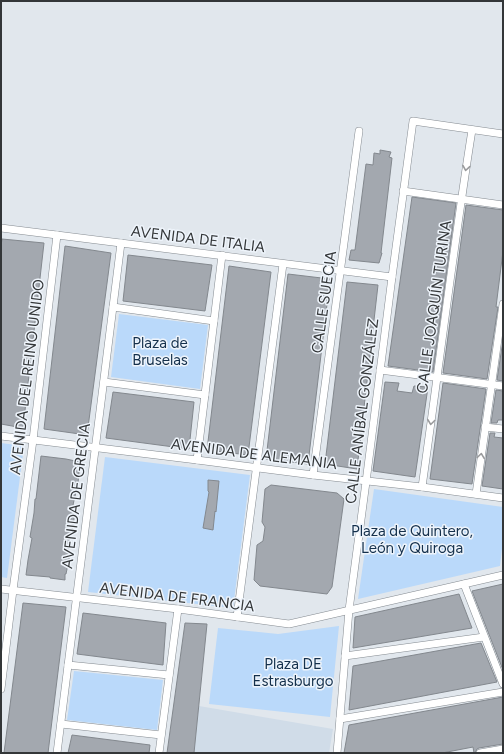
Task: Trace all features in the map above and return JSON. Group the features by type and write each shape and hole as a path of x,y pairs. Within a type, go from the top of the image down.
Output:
{"street":[{"name":"CALLE ANÍBAL GONZÁLEZ","path":"337,753 349,610 413,121 472,130"},
{"path":"472,130 503,134"},
{"name":"CALLE JOAQUÍN TURINA","path":"422,487 438,378 461,199 472,130"},
{"name":"CALLE SUECIA","path":"314,476 359,131"},
{"path":"403,191 503,205"},
{"name":"AVENIDA DE ITALIA","path":"1,228 283,264 392,276"},
{"name":"AVENIDA DEL REINO UNIDO","path":"1,688 33,440 57,235"},
{"name":"AVENIDA DE GRECIA","path":"57,753 121,243"},
{"path":"197,460 222,256"},
{"path":"237,618 283,264"},
{"path":"476,494 503,304"},
{"path":"113,307 214,320"},
{"path":"380,370 503,386"},
{"path":"104,382 205,395"},
{"path":"485,427 503,429"},
{"name":"AVENIDA DE ALEMANIA","path":"1,436 314,476 422,487 503,498"},
{"name":"AVENIDA DE FRANCIA","path":"1,589 178,609 289,624 503,575"},
{"path":"464,584 503,684"},
{"path":"159,753 178,609"},
{"path":"345,656 484,636"},
{"path":"68,665 169,675"},
{"path":"340,719 503,692"},
{"path":"61,724 161,735"},
{"path":"480,753 503,749"}],"shaded area":[{"path":"199,706 333,729 329,753 194,753"}],"green space":[{"name":"Plaza de Bruselas","path":"119,314 208,325 200,389 111,377"},
{"path":"1,443 24,446 7,578 1,577"},
{"path":"105,457 250,475 233,608 88,592"},
{"name":"Plaza de Quintero, León y Quiroga","path":"374,489 503,507 503,540 500,566 358,599"},
{"name":"Plaza DE Estrasburgo","path":"339,626 330,717 209,704 218,628 278,634"},
{"path":"74,671 163,680 157,730 67,720"}],"building":[{"path":"380,150 391,152 389,157 392,158 382,253 379,263 349,260 351,250 355,250 366,164 373,165 374,153 380,154"},
{"path":"412,197 456,203 433,372 388,366"},
{"path":"466,205 503,210 503,251 496,307 498,307 487,379 443,373"},
{"path":"2,239 44,243 23,428 1,424"},
{"path":"65,246 111,253 87,435 44,429"},
{"path":"128,255 212,265 205,311 123,301"},
{"path":"229,266 271,272 248,455 207,450"},
{"path":"288,274 330,279 308,464 266,459"},
{"path":"347,282 378,285 357,469 325,464"},
{"path":"503,340 503,381 497,380"},
{"path":"385,382 399,383 397,391 412,393 414,386 428,387 415,477 373,471"},
{"path":"443,383 486,389 472,484 430,479"},
{"path":"496,390 503,391 503,420 498,420 497,423 491,423"},
{"path":"113,392 194,402 189,449 106,438"},
{"path":"490,433 495,433 494,437 503,438 503,489 482,486"},
{"path":"41,456 80,462 78,483 73,505 75,506 74,519 72,531 70,531 68,554 70,554 65,580 26,575 32,538 30,537"},
{"path":"208,480 219,481 213,530 203,528 209,492"},
{"path":"271,485 337,493 344,499 332,587 327,594 260,586 254,580 257,545 263,541 265,527 262,522 265,489"},
{"path":"503,584 503,670 472,591"},
{"path":"459,594 472,628 353,648 355,617"},
{"path":"23,603 66,607 48,753 4,753"},
{"path":"83,613 166,623 163,665 77,654"},
{"path":"185,623 207,624 194,753 167,753"},
{"path":"481,643 497,682 349,710 353,666"},
{"path":"503,697 503,744 479,748 475,753 473,747 442,753 344,753 349,725"},
{"path":"72,735 150,745 149,753 68,753"}]}
